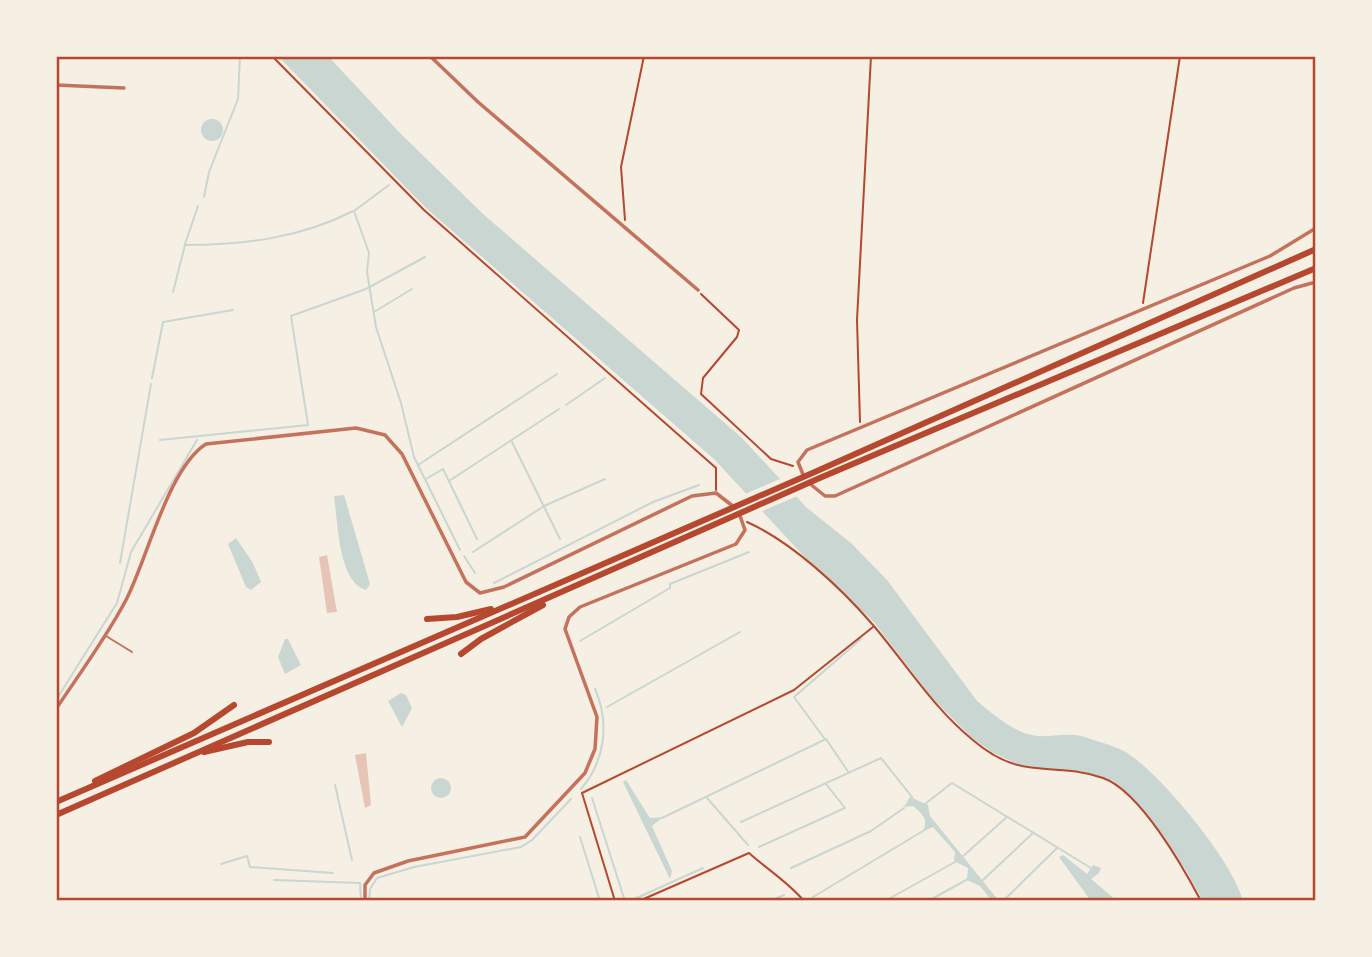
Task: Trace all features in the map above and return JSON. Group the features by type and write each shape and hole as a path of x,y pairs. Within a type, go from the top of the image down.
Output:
{"highway":[{"path":"57,801 817,471 1316,248"},
{"path":"56,815 822,477 1316,268"},
{"path":"461,654 481,639 582,584"},
{"path":"427,619 500,608"},
{"path":"57,801 120,767 194,733 234,705"},
{"path":"195,754 248,742 270,743"}],"street":[{"path":"430,56 478,102 698,290"},
{"path":"56,85 124,88"},
{"path":"1316,228 1270,256 807,450 800,458 798,466 810,485 825,496 835,496 1294,288 1316,282"},
{"path":"56,709 106,636 132,587 166,502 195,453 215,442 356,428 385,435 402,454 466,582 480,593 504,587 675,502 702,493 716,493 732,505 743,520 745,530 741,539 731,547 580,607 569,617 566,635 597,717 596,749 578,782 519,840 408,861 374,873 365,885 365,901"}],"lane":[{"path":"106,636 132,652"}],"path":[{"path":"272,56 424,210 716,468 716,493"},
{"path":"623,225 626,218 622,188 624,149 644,56"},
{"path":"860,427 857,307 871,56"},
{"path":"1142,308 1180,56"},
{"path":"698,290 739,330 737,337 701,382 702,396 771,459 798,466"},
{"path":"743,520 783,540 874,626 928,697 986,751 1029,769 1086,774 1116,785 1139,808 1201,901"},
{"path":"615,901 582,793 794,690 874,626"},
{"path":"639,901 749,853 771,873 788,882 804,901"}],"shaded area":[{"path":"278,56 328,56 399,132 483,214 742,438 807,508 851,543 887,580 983,706 1021,732 1037,736 1085,737 1120,749 1144,766 1196,822 1226,865 1243,901 1203,901 1185,869 1141,807 1113,781 1081,771 1035,769 1019,765 992,752 972,738 932,698 873,621 812,565 715,460 426,208"},
{"path":"212,119 220,122 223,130 220,138 212,141 204,138 201,130 204,122"},
{"path":"344,495 370,584 366,590 357,585 350,576 341,550 334,496"},
{"path":"236,538 253,563 261,582 251,590 246,587 228,544"},
{"path":"285,639 288,639 301,665 285,674 278,657"},
{"path":"401,693 406,695 412,708 402,727 388,701"},
{"path":"441,778 448,781 451,788 448,795 441,798 434,795 431,788 434,781"},
{"path":"626,780 650,818 663,817 652,826 672,871 670,879 623,782"},
{"path":"910,797 928,805 930,816 999,901 992,901 980,886 967,880 968,868 954,861 955,852 933,827 922,832 925,821 922,814 913,806 904,807"},
{"path":"1063,855 1087,874 1093,865 1101,868 1091,879 1117,901 1091,901 1059,857"}],"pier":[{"path":"784,477 800,495 760,512 743,495"}],"building":[{"path":"327,555 337,612 327,613 319,557"},
{"path":"366,753 371,805 365,808 355,755"}],"waterway":[{"path":"204,197 209,172 238,99 240,56"},
{"path":"389,185 354,211 369,253 367,272 376,327 401,403 414,457 460,550"},
{"path":"185,244 198,206"},
{"path":"173,292 185,245 250,241 292,234 353,211"},
{"path":"160,440 308,425 291,316 366,289 425,257"},
{"path":"374,312 412,289"},
{"path":"152,378 163,322 233,310"},
{"path":"418,465 557,374"},
{"path":"566,405 605,378"},
{"path":"120,563 151,384"},
{"path":"449,481 559,409"},
{"path":"56,700 117,603 131,552 197,440"},
{"path":"512,442 560,539"},
{"path":"426,479 443,469 477,539"},
{"path":"473,552 544,506 605,479"},
{"path":"494,583 653,502 699,485"},
{"path":"580,641 670,588 670,584 749,552"},
{"path":"464,556 475,573"},
{"path":"607,707 740,632"},
{"path":"824,738 794,697 861,639"},
{"path":"581,789 595,766 603,741 603,715 595,689"},
{"path":"662,818 826,739 849,773"},
{"path":"741,822 881,758 912,797"},
{"path":"925,804 952,783 1091,868"},
{"path":"759,847 845,808 826,784"},
{"path":"335,785 352,860"},
{"path":"592,798 624,898"},
{"path":"707,798 748,845"},
{"path":"369,901 370,889 377,878 414,867 521,847 532,840 571,799"},
{"path":"791,868 871,831 904,808"},
{"path":"962,857 1007,817"},
{"path":"813,897 923,831"},
{"path":"983,880 1033,833"},
{"path":"580,837 600,901"},
{"path":"1003,901 1057,848"},
{"path":"221,864 247,856 250,867 333,873"},
{"path":"885,901 955,862"},
{"path":"630,901 703,868"},
{"path":"928,901 968,879"},
{"path":"274,880 360,883 361,901"},
{"path":"770,901 784,895"}]}
